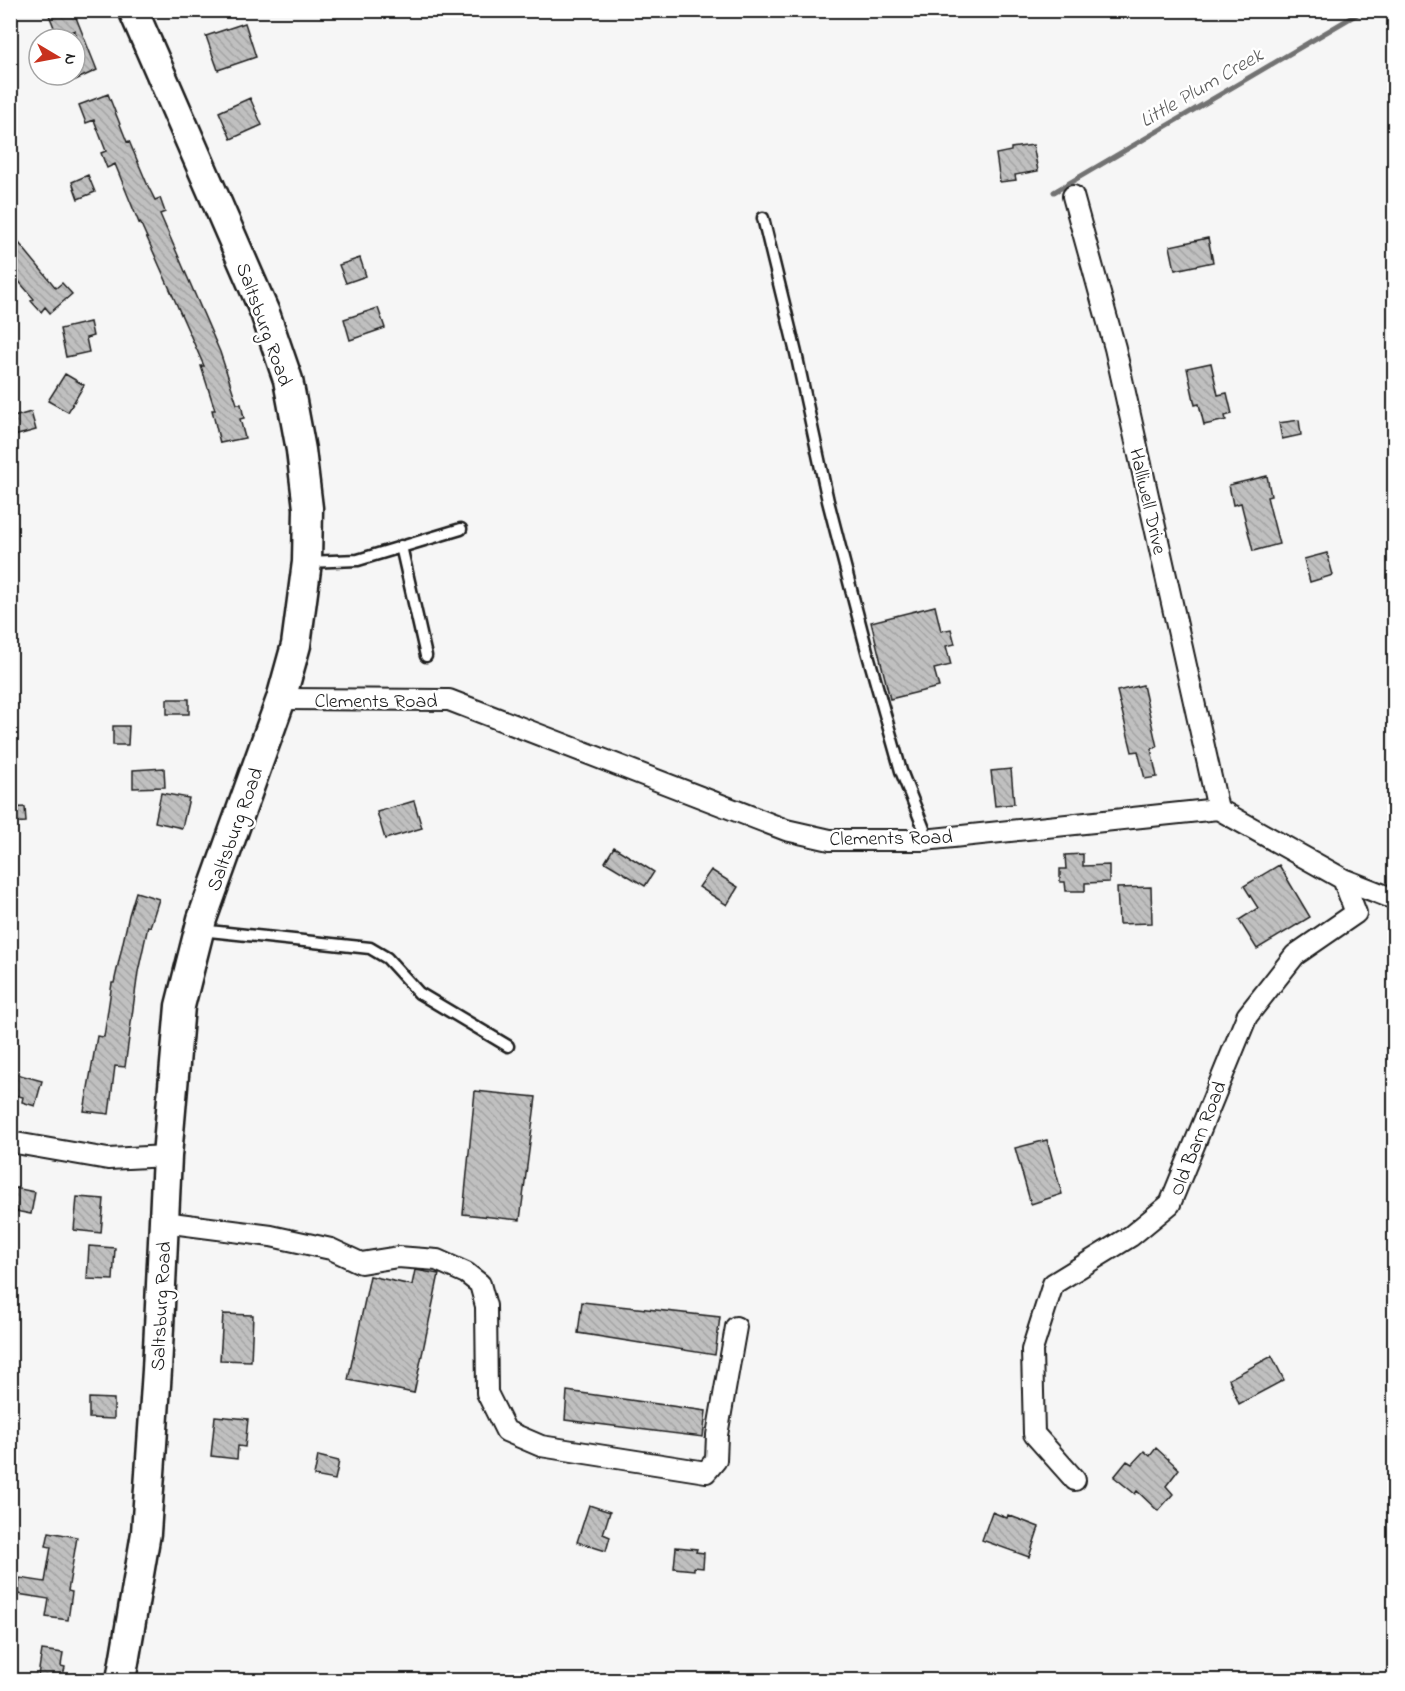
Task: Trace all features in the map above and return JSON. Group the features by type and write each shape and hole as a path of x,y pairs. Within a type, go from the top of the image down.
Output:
{"main road":[{"name":"Saltsburg Road","path":"121,1680 146,1533 157,1370 167,1156 180,1006 199,930 281,699 296,645 307,562 308,508 301,450 288,380 265,313 133,10"}],"street":[{"name":"Halliwell Drive","path":"1074,196 1115,348 1218,809"},
{"name":"Clements Road","path":"281,699 449,700 786,830 830,840 928,839 1218,809"},
{"path":"1218,809 1343,879 1395,899"},
{"name":"Old Barn Road","path":"1075,1480 1035,1434 1032,1350 1053,1284 1131,1236 1170,1204 1247,1016 1295,955 1356,913 1343,879"},
{"path":"10,1142 108,1160 167,1156"},
{"path":"164,1222 271,1236 331,1249 361,1263 398,1257 437,1260 466,1273 480,1284 486,1306 487,1393 506,1431 541,1446 706,1472 716,1460 717,1435 736,1327"}],"lane":[{"path":"764,218 828,501 867,651 901,771 928,839"},
{"path":"307,562 358,560 461,529"},
{"path":"401,546 426,656"},
{"path":"199,930 370,948 387,958 419,993 508,1046"}],"building":[{"path":"47,10 73,10 80,27 54,27"},
{"path":"245,23 256,57 218,70 206,36"},
{"path":"87,45 97,70 87,75"},
{"path":"108,94 127,142 129,141 155,200 160,198 165,212 160,214 220,352 237,404 241,404 244,418 240,419 245,438 220,443 212,410 215,410 201,366 204,366 139,223 115,164 107,168 101,153 106,151 94,120 86,123 79,105"},
{"path":"250,98 262,125 231,139 219,112"},
{"path":"1033,145 1038,171 1015,175 1016,180 1000,182 996,154 1011,151 1011,148"},
{"path":"88,175 95,192 78,199 72,182"},
{"path":"10,232 56,288 62,283 72,294 50,313 45,307 41,312 31,301 34,299 10,271"},
{"path":"1208,238 1213,262 1175,270 1170,246"},
{"path":"360,258 366,276 346,283 339,265"},
{"path":"378,308 385,328 350,340 344,319"},
{"path":"90,322 93,336 86,338 89,352 66,357 60,329"},
{"path":"1211,363 1218,395 1227,393 1232,414 1225,416 1226,420 1204,425 1199,404 1195,405 1187,368"},
{"path":"65,374 84,385 68,412 48,401"},
{"path":"31,412 36,430 14,436 10,418"},
{"path":"1299,420 1301,435 1282,439 1279,423"},
{"path":"1267,476 1271,496 1267,497 1279,544 1253,551 1241,503 1233,505 1229,485"},
{"path":"1327,553 1333,575 1310,582 1304,559"},
{"path":"935,606 941,631 951,629 955,644 946,646 951,665 934,669 939,687 890,699 871,622"},
{"path":"1143,685 1157,747 1151,749 1157,777 1145,779 1138,751 1132,752 1117,691"},
{"path":"167,699 189,699 189,714 167,714"},
{"path":"113,726 129,726 128,745 113,745"},
{"path":"164,768 165,787 133,788 133,770"},
{"path":"1011,769 1014,804 995,806 991,771"},
{"path":"161,793 189,798 182,828 155,822"},
{"path":"414,801 422,828 385,839 377,812"},
{"path":"25,807 26,822 10,823 10,808"},
{"path":"614,847 654,872 645,886 605,862"},
{"path":"1083,854 1083,866 1109,865 1109,882 1085,883 1085,891 1066,891 1065,882 1060,882 1060,869 1066,869 1065,855"},
{"path":"1279,865 1310,917 1257,949 1239,920 1258,908 1244,886"},
{"path":"711,870 738,887 727,905 699,887"},
{"path":"1151,887 1152,923 1119,924 1117,888"},
{"path":"136,892 159,899 150,927 148,926 138,972 125,1067 115,1066 109,1114 84,1111 97,1036 104,1037 112,983 114,983"},
{"path":"13,1073 42,1081 35,1106 22,1102 23,1097 10,1094 10,1081"},
{"path":"475,1091 536,1097 520,1220 463,1214"},
{"path":"1047,1140 1062,1194 1031,1204 1015,1148"},
{"path":"10,1187 35,1192 31,1214 10,1210"},
{"path":"77,1197 104,1199 101,1233 74,1230"},
{"path":"89,1246 115,1248 113,1280 87,1279"},
{"path":"415,1270 439,1274 414,1393 348,1380 370,1276 412,1285"},
{"path":"582,1302 720,1317 715,1355 578,1333"},
{"path":"223,1314 253,1315 251,1361 220,1360"},
{"path":"1272,1356 1284,1380 1239,1404 1229,1379"},
{"path":"567,1391 706,1411 703,1437 565,1420"},
{"path":"89,1398 114,1399 114,1419 89,1418"},
{"path":"215,1416 248,1419 245,1447 238,1446 237,1459 211,1456"},
{"path":"1156,1448 1179,1469 1166,1486 1173,1494 1158,1511 1137,1491 1135,1494 1114,1477 1127,1461 1132,1464 1144,1451 1150,1456"},
{"path":"318,1456 339,1461 335,1480 314,1476"},
{"path":"589,1505 610,1512 603,1534 610,1537 606,1551 577,1542"},
{"path":"992,1512 1007,1518 1008,1515 1039,1527 1029,1557 982,1540"},
{"path":"49,1532 77,1537 68,1591 72,1592 68,1620 46,1617 49,1599 18,1594 20,1578 45,1582 51,1547 46,1546"},
{"path":"676,1547 697,1549 696,1552 704,1553 703,1568 694,1567 694,1570 674,1568"},
{"path":"42,1650 63,1653 61,1666 65,1667 62,1680 38,1676"}],"waterway":[{"name":"Little Plum Creek","path":"1054,192 1364,10"}]}
